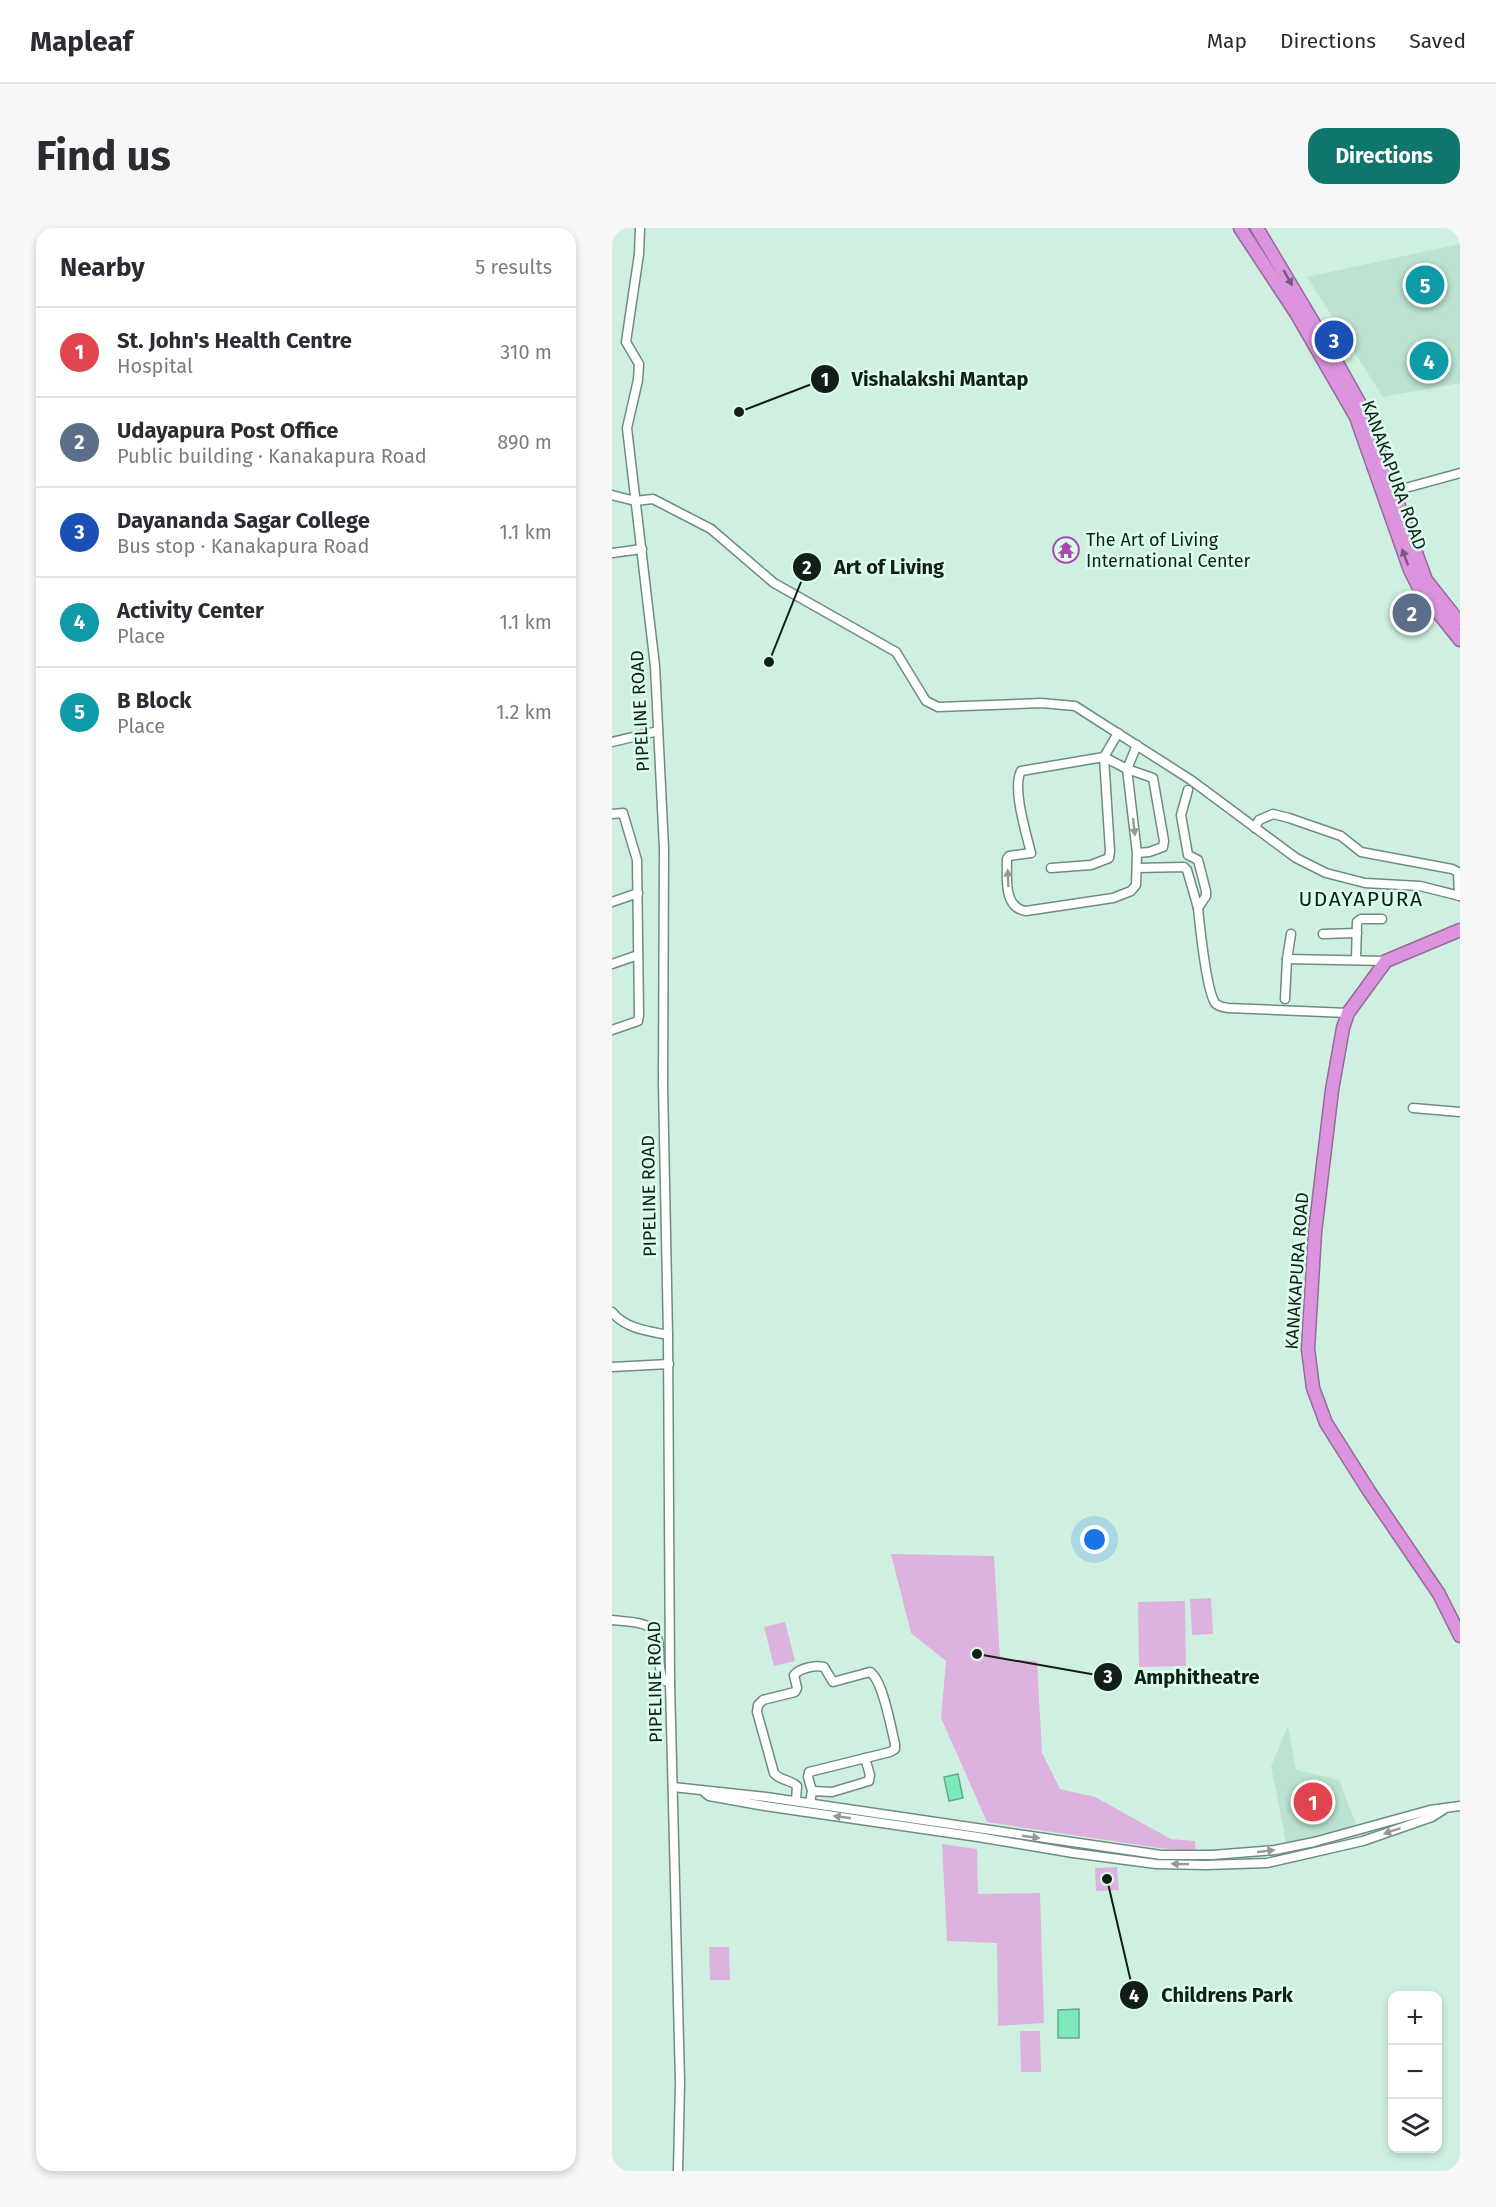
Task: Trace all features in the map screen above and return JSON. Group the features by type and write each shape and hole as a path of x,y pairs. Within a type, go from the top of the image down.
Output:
{"highway":[{"name":"KANAKAPURA ROAD","path":"1240,228 1290,303 1356,417 1389,492"},
{"name":"KANAKAPURA ROAD","path":"1257,228 1365,413 1410,570 1434,600 1460,640"},
{"name":"KANAKAPURA ROAD","path":"1434,600 1460,623"},
{"name":"KANAKAPURA ROAD","path":"1460,930 1386,962 1348,1013 1343,1028 1332,1090 1315,1232 1308,1349 1313,1388 1326,1423 1439,1594 1460,1636"}],"street":[{"name":"PIPELINE ROAD","path":"640,228 639,254 626,342 639,364 638,380 627,428 655,666 664,848 663,1084 669,1364 670,1683 680,2082 678,2171"},
{"path":"1389,492 1460,473"},
{"path":"612,495 635,501 653,499 711,530 774,583 896,652 926,701 938,707 1041,703 1075,706 1191,780 1255,828 1296,858 1326,873 1365,883 1420,886 1459,896 1460,876 1452,869 1361,852 1341,836 1273,814 1259,820 1255,828"},
{"path":"612,553 642,549"},
{"path":"612,741 658,731"},
{"path":"1051,868 1091,865 1109,858 1104,757 1118,733"},
{"path":"1137,745 1127,769 1137,853 1136,885 1131,891 1113,898 1026,911 1020,910 1010,901 1007,859 1009,856 1031,853 1020,801 1018,777 1021,771 1104,757 1127,769 1153,778 1164,841 1163,847 1137,853"},
{"path":"1188,790 1181,815 1188,855 1198,860 1206,891 1206,896 1198,908"},
{"path":"612,814 623,813 626,821 637,860 638,893 638,1021 612,1030"},
{"path":"1137,868 1184,867 1188,870 1198,908 1210,988 1214,1002 1219,1006 1348,1013"},
{"path":"612,902 638,893"},
{"path":"1356,960 1357,922 1361,919 1382,919"},
{"path":"1323,934 1357,933"},
{"path":"1285,999 1291,934"},
{"path":"612,964 638,955"},
{"path":"1287,959 1386,962"},
{"path":"1413,1108 1460,1112"},
{"path":"612,1312 616,1318 632,1327 668,1335"},
{"path":"612,1367 669,1364"},
{"path":"612,1620 651,1627 656,1633 659,1669 663,1680 670,1683"},
{"path":"796,1801 797,1786 778,1779 774,1773 757,1712 758,1706 763,1701 795,1692 797,1688 794,1675 798,1671 818,1665 824,1667 833,1682 870,1672 875,1676 895,1749 809,1772 812,1791 810,1803"},
{"path":"812,1791 832,1792 869,1781 870,1775 865,1758"},
{"path":"673,1787 703,1791 710,1789 1161,1855 1267,1863 1363,1841 1432,1817 1446,1809"},
{"path":"703,1791 709,1796 765,1806 1156,1864 1212,1860 1275,1850 1430,1810 1460,1806"},
{"path":"1359,1830 1363,1841"}],"shaded area":[{"path":"1460,244 1460,383 1383,397 1307,277"},
{"path":"891,1554 994,1556 1000,1659 1037,1661 1042,1753 1060,1789 1095,1797 1171,1839 1195,1841 1196,1852 987,1822 941,1718 946,1661 911,1633"},
{"path":"1211,1598 1213,1634 1192,1635 1190,1599"},
{"path":"1185,1601 1186,1666 1139,1667 1138,1602"},
{"path":"785,1622 795,1661 774,1666 764,1627"},
{"path":"1288,1726 1296,1770 1339,1780 1356,1824 1338,1831 1286,1842 1271,1766"},
{"path":"958,1774 963,1798 949,1801 944,1777"},
{"path":"942,1844 977,1849 978,1894 1040,1893 1044,2023 998,2026 997,1943 947,1941"},
{"path":"1117,1867 1119,1890 1096,1891 1095,1868"},
{"path":"709,1947 729,1947 730,1980 710,1980"},
{"path":"1079,2009 1079,2038 1058,2038 1058,2010"},
{"path":"1020,2031 1040,2031 1041,2072 1021,2072"}],"place":[{"name":"B Block","path":"1425,285"},
{"name":"Dayananda Sagar College","path":"1334,340"},
{"name":"Activity Center","path":"1429,361"},
{"name":"Vishalakshi Mantap","path":"739,412"},
{"name":"The Art of Living International Center","path":"1066,550"},
{"name":"Udayapura Post Office","path":"1412,613"},
{"name":"Art of Living","path":"769,662"},
{"name":"Amphitheatre","path":"977,1654"},
{"name":"St. John's Health Centre","path":"1313,1802"},
{"name":"Childrens Park","path":"1107,1879"}],"district":[{"name":"UDAYAPURA","path":"1361,899"}]}
